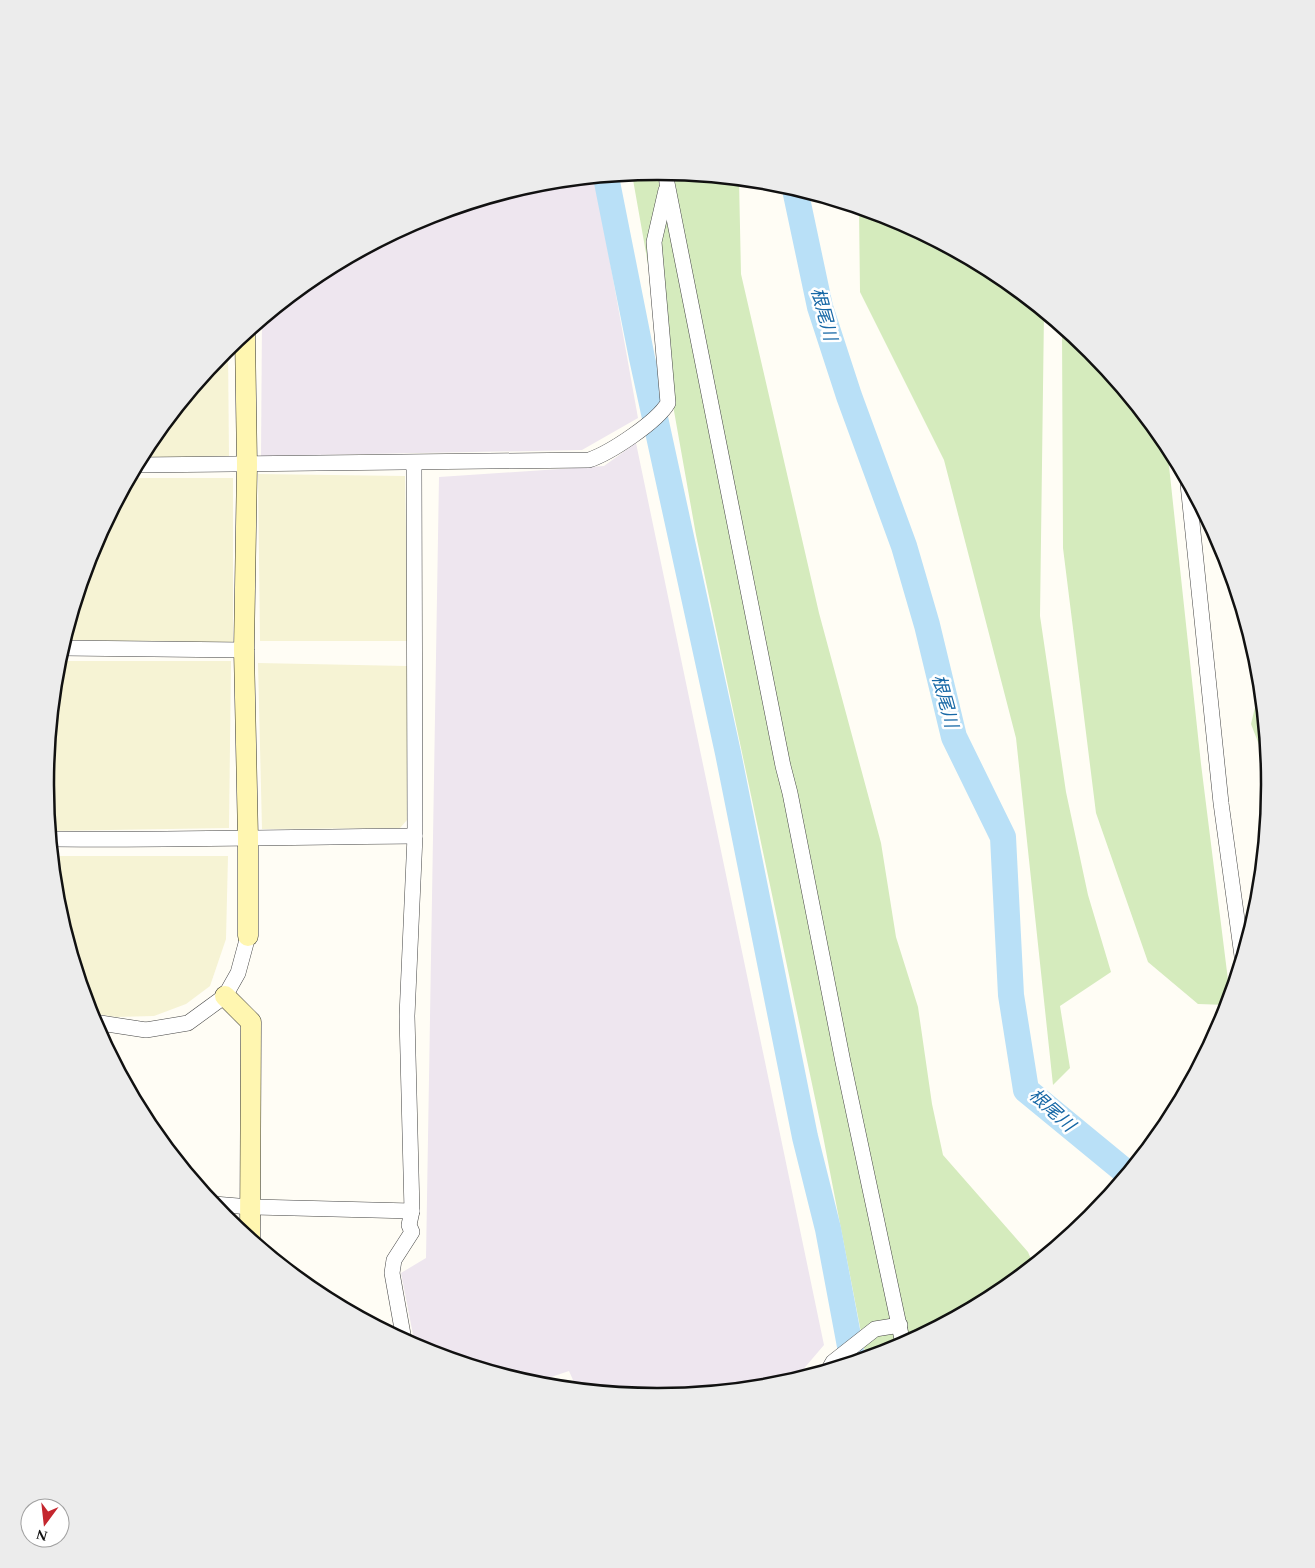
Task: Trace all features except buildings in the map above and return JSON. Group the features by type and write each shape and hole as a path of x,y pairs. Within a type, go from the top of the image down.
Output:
{"street":[{"path":"146,465 589,460 601,456 664,411 668,403 654,242 667,180"},
{"path":"667,180 843,1062 902,1336"},
{"path":"104,1024 146,1030 188,1023 225,996 238,973 248,936 244,650 247,465 245,343"},
{"path":"402,1331 392,1273 394,1260 412,1232 409,1225 412,1210 407,1016 415,836 414,462"},
{"path":"1190,500 1221,803 1240,943"},
{"path":"69,648 244,650"},
{"path":"57,839 218,840 415,836"},
{"path":"225,996 251,1022 250,1229"},
{"path":"225,1205 412,1210"},
{"path":"834,1361 874,1329 900,1325"}],"shaded area":[{"path":"596,184 638,418 582,450 261,456 262,328 322,282 356,261 426,226 463,212 501,201 540,192"},
{"path":"228,360 229,458 150,459 179,416"},
{"path":"636,443 824,1345 803,1370 736,1383 658,1388 579,1383 574,1382 569,1371 549,1378 463,1356 413,1336 401,1273 426,1258 439,477 604,466"},
{"path":"258,474 405,476 408,641 260,641"},
{"path":"138,478 233,478 233,643 71,640 86,590 100,553 116,517"},
{"path":"66,661 231,661 229,828 56,831 55,745"},
{"path":"258,663 407,666 407,820 400,828 262,829"},
{"path":"58,856 228,856 226,939 210,986 186,1004 154,1016 116,1017 100,1015 86,978 65,902"}],"green space":[{"path":"658,180 739,186 741,274 819,613 881,843 896,937 918,1007 932,1104 943,1155 1028,1252 1031,1258 993,1286 959,1307 889,1342 865,1351 823,1136 696,535 633,181"},
{"path":"859,215 889,226 959,261 993,282 1044,320 1040,616 1066,792 1088,895 1111,972 1060,1006 1070,1068 1053,1085 1016,738 944,460 860,292"},
{"path":"1062,336 1111,386 1136,416 1169,465 1201,764 1228,980 1219,1005 1198,1004 1148,962 1096,813 1063,548"},
{"path":"1256,704 1260,747 1251,724"}],"waterway":[{"path":"607,183 642,358 728,753 805,1137 828,1229 852,1356"},
{"name":"根尾川","path":"797,197 820,307 849,396 904,546 927,625 954,737 1003,837 1011,995 1026,1090 1122,1169"}]}
